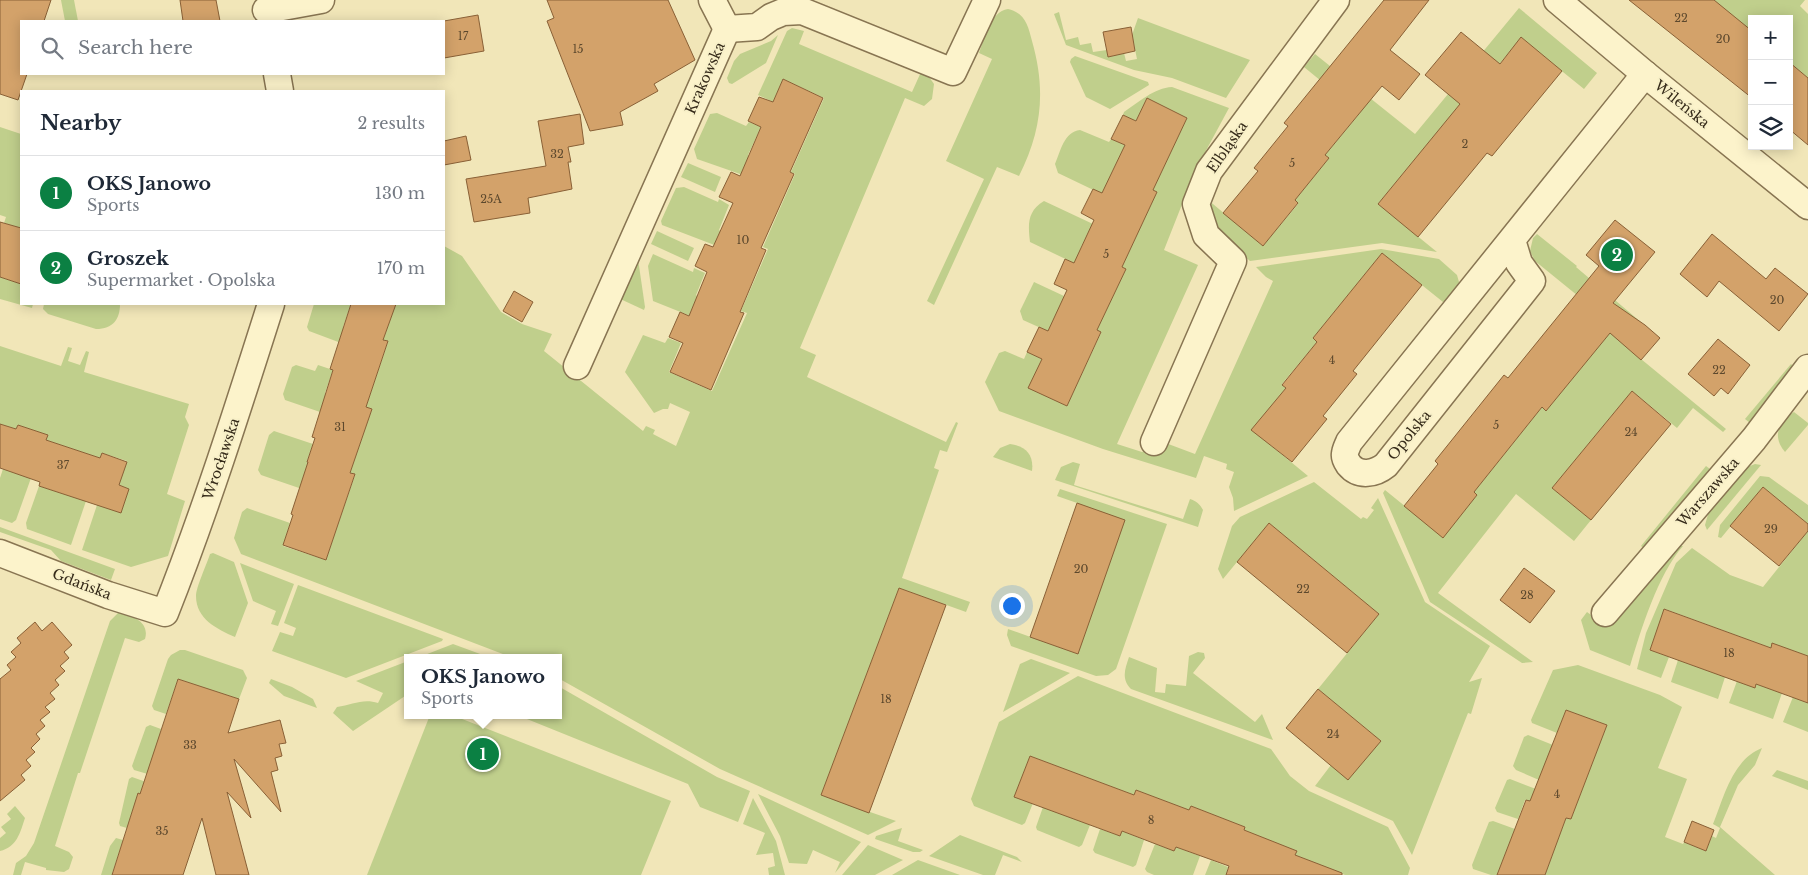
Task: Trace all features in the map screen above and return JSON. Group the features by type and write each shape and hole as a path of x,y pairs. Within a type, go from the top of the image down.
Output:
{"street":[{"path":"266,10 320,0"},
{"path":"712,0 726,29"},
{"name":"Krakowska","path":"577,366 726,29 757,27 771,17 784,12 802,11 953,72 987,0"},
{"name":"Elbląska","path":"1154,442 1233,261 1206,234 1196,204 1209,171 1336,0"},
{"name":"Wileńska","path":"1557,0 1808,206"},
{"name":"Opolska","path":"1512,240 1520,263 1532,281 1386,465 1379,471 1370,473 1360,473 1352,469 1346,461 1345,454 1349,442 1645,74"},
{"path":"277,75 280,90"},
{"name":"Wrocławska","path":"165,613 196,532 245,388 271,305"},
{"name":"Warszawska","path":"1605,613 1754,439 1808,368"},
{"name":"Gdańska","path":"0,553 108,595 165,613"}],"green space":[{"path":"61,0 74,0 78,20 65,20"},
{"path":"1710,0 1805,0 1800,6 1808,14 1808,78 1793,65 1793,15 1748,15 1748,28"},
{"path":"1519,8 1597,73 1584,89 1521,38 1452,121 1448,119 1378,204 1437,252 1382,243 1250,261 1211,227 1207,199 1263,246 1298,204 1295,200 1329,158 1325,155 1360,113 1304,67 1315,54 1415,134"},
{"path":"1008,9 1018,13 1025,20 1036,59 1040,93 1037,126 1033,142 1019,176 997,167 934,305 927,301 984,179 946,161 992,59 979,53 986,33 992,20 1002,11"},
{"path":"1059,12 1066,40 1078,37 1080,45 1091,43 1093,52 1107,50 1108,57 1124,53 1126,61 1137,59 1132,35 1138,18 1250,60 1226,98 1172,78 1134,70 1066,45 1054,14"},
{"path":"792,28 804,31 799,44 912,92 921,72 927,74 934,84 932,99 924,106 905,98 800,348 816,355 807,377 946,442 956,422 958,423 947,452 940,450 934,468 939,470 902,578 970,602 966,612 899,588 821,795 896,821 868,835 720,769 562,680 562,654 503,654 241,554 234,538 242,512 247,508 290,523 283,546 326,560 355,475 350,473 372,409 366,407 388,342 383,340 396,305 445,305 445,247 462,256 501,312 522,324 552,334 544,351 643,431 646,426 655,430 653,434 676,446 690,412 670,403 668,409 654,413 625,372 643,335 665,343 668,338 681,343 669,372 712,391 747,313 741,311 768,249 763,247 795,174 791,172 824,98 783,79 773,102 758,95 787,31"},
{"path":"778,35 766,63 732,84 729,83 727,78 734,61 740,54 771,41"},
{"path":"1075,56 1148,82 1149,85 1110,109 1086,97 1070,62"},
{"path":"1172,87 1229,108 1196,169 1164,250 1198,265 1117,444 1142,452 1163,442 1195,454 1273,281 1256,267 1381,249 1439,259 1457,275 1459,282 1459,288 1447,301 1443,302 1382,253 1313,338 1317,342 1282,384 1286,388 1252,430 1308,476 1234,511 1233,498 1229,487 1234,472 1226,469 1227,464 1204,456 1196,478 1103,449 999,411 985,382 999,353 1005,351 1024,359 1027,352 1042,359 1029,388 1067,406 1101,333 1097,330 1126,269 1122,267 1157,192 1153,190 1187,118 1147,98 1136,121 1123,115 1124,112 1147,96 1159,90"},
{"path":"717,113 746,126 749,122 761,127 748,155 751,158 743,175 697,159 694,149 710,114"},
{"path":"0,127 20,134 20,228 4,223 6,217 0,215"},
{"path":"1080,130 1109,142 1111,139 1125,145 1112,172 1106,196 1058,173 1055,164 1064,142 1070,134"},
{"path":"688,163 721,177 715,192 681,177"},
{"path":"684,187 718,202 719,199 729,205 719,230 723,232 717,246 662,225 661,221 676,188"},
{"path":"1044,201 1093,224 1081,247 1078,265 1030,242 1030,219 1034,209"},
{"path":"657,231 694,248 688,261 651,244"},
{"path":"1537,234 1642,323 1624,345 1726,429 1723,432 1693,408 1677,428 1632,391 1552,488 1591,520 1574,541 1516,494 1438,593 1533,662 1522,663 1430,602 1383,493 1385,490 1443,537 1477,495 1474,492 1542,407 1546,411 1615,326 1535,261 1530,251 1533,238"},
{"path":"637,252 645,307 644,310 616,297"},
{"path":"653,254 693,272 694,268 705,273 696,295 699,298 693,317 653,301 648,266"},
{"path":"0,277 20,284 20,305 0,299"},
{"path":"1034,282 1064,296 1054,334 1023,320 1020,311"},
{"path":"21,305 33,305 32,308"},
{"path":"44,305 120,305 117,319 111,325 102,329 96,329 48,314 43,309"},
{"path":"314,305 351,305 343,327 346,328 341,343 309,331 307,327"},
{"path":"0,346 61,366 68,347 72,348 68,361 80,365 86,351 89,352 84,372 189,404 185,417 189,425 167,494 185,501 168,556 131,567 82,550 97,505 129,489 119,485 127,461 102,453 100,458 46,440 47,435 18,425 16,429 0,424"},
{"path":"1791,364 1795,368 1750,423 1745,419"},
{"path":"296,365 315,371 318,365 333,370 325,393 329,395 323,413 285,400 283,394 292,367"},
{"path":"1794,412 1808,425 1785,452 1779,441 1779,430 1784,420"},
{"path":"274,431 313,444 307,461 311,463 302,489 261,475 258,470 269,435"},
{"path":"1010,444 1025,449 1028,452 1032,460 1032,471 993,457 1000,448"},
{"path":"1073,462 1080,464 1074,485 1183,519 1190,499 1194,501 1203,510 1198,527 1055,480 1061,467"},
{"path":"1755,464 1761,465 1707,530 1705,525 1709,511 1745,468"},
{"path":"1706,466 1710,469 1645,549 1641,546"},
{"path":"3,469 31,478 16,520 12,523 0,519 0,478"},
{"path":"1760,476 1769,477 1808,505 1808,524 1763,487 1721,538 1718,537 1720,525"},
{"path":"1314,482 1361,519 1363,517 1367,519 1374,510 1371,508 1378,498 1425,602 1490,646 1469,682 1482,678 1471,714 1468,713 1412,855 1393,821 1315,786 1331,765 1381,741 1318,689 1379,614 1269,523 1223,579 1218,569 1232,526 1240,517"},
{"path":"39,486 86,501 71,545 27,529 26,523"},
{"path":"1060,489 1167,524 1116,669 1108,675 1096,676 1011,646 1007,635 1008,629 1078,654 1077,503 1057,496"},
{"path":"0,527 115,569 111,580 61,561 51,550 0,532"},
{"path":"1808,531 1808,656 1772,644 1771,648 1665,609 1650,650 1669,657 1661,678 1637,669 1646,633 1676,563 1692,548 1730,575 1763,587"},
{"path":"1683,546 1666,572 1651,603 1630,666 1590,650 1581,620 1587,612 1607,627 1668,552"},
{"path":"213,553 234,562 248,603 235,637 209,622 197,604 198,587 210,554"},
{"path":"240,563 294,584 278,626 271,624 276,611 253,601"},
{"path":"298,585 443,639 346,678 272,651 280,632 293,636 296,628 284,623"},
{"path":"119,612 135,618 143,624 146,633 145,639 139,642 125,638 80,773 78,773 55,846 69,852 73,857 69,869 64,872 46,870 46,868 25,862 21,875 13,875 16,863 26,856 34,843 110,621"},
{"path":"453,644 480,654 427,654"},
{"path":"180,650 185,650 243,670 247,678 239,699 178,679 166,714 154,710 152,706 168,659"},
{"path":"1198,652 1204,653 1205,658 1193,673 1255,722 1262,714 1273,740 1131,689 1126,681 1125,670 1129,657 1157,668 1155,692 1165,693 1166,684 1186,686 1189,656"},
{"path":"1031,659 1070,673 1003,712 1020,664"},
{"path":"1678,660 1725,677 1718,699 1671,682"},
{"path":"404,663 404,697 353,731 333,713 337,707 367,701 378,703 383,693 356,681"},
{"path":"1578,665 1660,695 1682,707 1658,768 1687,779 1665,837 1706,851 1712,836 1716,838 1720,828 1713,824 1730,780 1743,761 1762,748 1755,765 1738,785 1720,827 1775,875 1545,875 1566,818 1571,819 1607,725 1566,710 1557,733 1532,723 1531,720 1553,670"},
{"path":"1078,676 1271,749 1290,776 1309,791 1388,827 1410,868 1408,875 1345,875 1295,855 1296,851 1244,830 1245,827 1191,806 1189,810 1136,790 1134,795 1030,756 1015,796 1033,803 1025,823 1022,825 974,806 971,799 999,722"},
{"path":"271,679 292,687 313,699 317,708 284,696 269,683"},
{"path":"1737,681 1755,688 1756,684 1782,693 1773,719 1729,703"},
{"path":"562,688 717,777 750,791 738,822 700,807 688,784 527,719 562,719"},
{"path":"1793,697 1808,703 1808,732 1783,722"},
{"path":"428,719 462,719 671,801 641,875 367,875"},
{"path":"150,725 161,729 151,775 134,770 132,766 146,727"},
{"path":"1528,735 1553,745 1539,780 1516,770 1513,766 1524,737"},
{"path":"1777,770 1808,781 1808,790 1772,776"},
{"path":"132,777 149,783 145,795 138,794 127,828 120,826 119,823 129,779"},
{"path":"1510,779 1536,789 1531,802 1525,800 1518,819 1497,812 1495,808 1507,780"},
{"path":"758,794 861,842 835,873 840,862 813,850 807,864 789,863 780,836"},
{"path":"753,798 776,841 785,875 769,875 768,868 775,866 773,853 756,855 765,833 743,824"},
{"path":"15,806 25,818 23,824 14,843 0,851 0,838 6,833 1,827 11,819 7,814"},
{"path":"1043,807 1090,825 1082,845 1079,847 1037,830 1036,827"},
{"path":"1493,821 1515,829 1497,875 1473,869 1472,865 1489,822"},
{"path":"902,828 898,841 923,850 913,852 875,839 876,836"},
{"path":"1100,829 1120,836 1122,831 1144,840 1136,865 1133,867 1095,853 1093,850"},
{"path":"960,835 1017,857 1022,862 1003,855 995,875 983,875 929,856"},
{"path":"116,838 123,840 112,874 115,875 101,875 110,846"},
{"path":"1155,844 1174,851 1176,847 1200,856 1193,875 1154,875 1147,872 1145,869"},
{"path":"868,845 903,860 875,875 842,875"},
{"path":"918,860 960,875 892,875"},
{"path":"1211,860 1228,867 1227,871 1237,875 1205,875"}],"building":[{"path":"0,0 51,0 44,20 20,20 20,75 27,75 18,100 0,94"},
{"path":"180,0 216,0 220,20 183,20"},
{"path":"547,0 668,0 695,60 654,84 658,91 620,112 623,125 590,131 547,21 554,18"},
{"path":"1384,0 1429,0 1390,50 1420,74 1399,100 1382,86 1325,155 1329,158 1295,200 1298,203 1263,246 1223,213 1258,171 1254,168 1288,126 1284,123"},
{"path":"1629,0 1714,0 1748,28 1748,95"},
{"path":"478,15 484,51 445,58 445,21"},
{"path":"1131,27 1135,51 1108,57 1103,32"},
{"path":"1461,32 1500,64 1521,37 1562,71 1492,156 1487,153 1418,237 1378,204 1460,104 1425,75"},
{"path":"1793,65 1808,78 1808,145 1793,132"},
{"path":"783,79 823,98 790,172 794,174 761,248 766,250 740,312 744,313 711,390 670,372 683,343 669,337 680,312 689,316 707,272 695,266 705,244 713,247 733,203 719,197 731,172 740,176 761,127 748,121 759,97 773,102"},
{"path":"1147,98 1187,118 1153,190 1157,192 1122,267 1126,269 1097,330 1101,332 1067,406 1028,388 1042,359 1027,352 1039,327 1048,331 1067,290 1054,284 1065,259 1074,263 1094,220 1081,213 1093,189 1102,193 1125,145 1111,139 1123,115 1136,121"},
{"path":"580,114 584,144 568,147 571,162 568,162 572,189 528,198 530,213 474,222 466,179 546,166 538,121"},
{"path":"466,136 471,160 445,165 445,141"},
{"path":"1615,220 1655,252 1613,303 1660,338 1641,360 1610,333 1546,411 1542,407 1474,492 1477,495 1443,538 1404,506 1438,464 1435,461 1504,375 1508,378 1599,266 1586,255"},
{"path":"0,222 20,228 20,284 0,277"},
{"path":"1712,234 1766,279 1775,268 1808,294 1779,331 1719,281 1707,297 1680,274"},
{"path":"1382,253 1422,285 1353,371 1357,374 1323,416 1327,419 1292,462 1251,430 1286,388 1282,385 1317,342 1313,338"},
{"path":"514,291 533,302 522,322 503,311"},
{"path":"351,305 396,305 383,340 388,341 366,407 372,409 350,473 355,474 326,560 283,545 315,438 312,437 333,370 330,369"},
{"path":"1718,339 1750,365 1728,394 1721,388 1714,396 1688,374"},
{"path":"1632,391 1671,424 1591,520 1552,488"},
{"path":"0,424 16,429 18,425 48,435 46,440 100,458 102,453 127,462 119,485 129,489 121,513 39,486 40,482 0,468"},
{"path":"1763,487 1808,524 1808,531 1779,566 1730,526"},
{"path":"1077,503 1125,520 1078,654 1030,637"},
{"path":"1269,523 1379,614 1347,653 1237,562"},
{"path":"1524,568 1555,591 1530,623 1500,600"},
{"path":"899,588 946,605 869,813 821,795"},
{"path":"1664,609 1771,648 1772,643 1808,656 1808,703 1756,684 1755,688 1650,650"},
{"path":"35,622 42,631 52,622 72,645 64,652 69,658 60,666 65,671 55,680 59,685 50,693 55,699 45,707 50,712 40,720 45,726 36,734 40,739 31,748 35,752 26,760 31,766 21,775 25,780 0,801 0,679 11,670 7,665 16,657 11,652 21,643 17,638"},
{"path":"178,679 239,699 228,733 280,720 286,743 279,744 282,756 275,758 278,770 271,772 281,812 234,759 251,818 227,792 249,875 216,875 202,818 183,875 112,875 138,793 140,794"},
{"path":"1318,689 1381,741 1348,780 1286,728"},
{"path":"1566,710 1607,725 1571,819 1566,818 1545,875 1497,875 1526,800 1530,801"},
{"path":"1030,756 1134,795 1136,790 1189,810 1191,806 1245,827 1244,830 1297,851 1295,855 1342,873 1342,875 1226,875 1229,866 1176,847 1174,851 1122,831 1120,836 1014,797"},
{"path":"1692,821 1714,830 1706,851 1684,842"}],"place":[{"name":"Groszek","path":"1617,255"},
{"name":"OKS Janowo","path":"483,754"}]}
